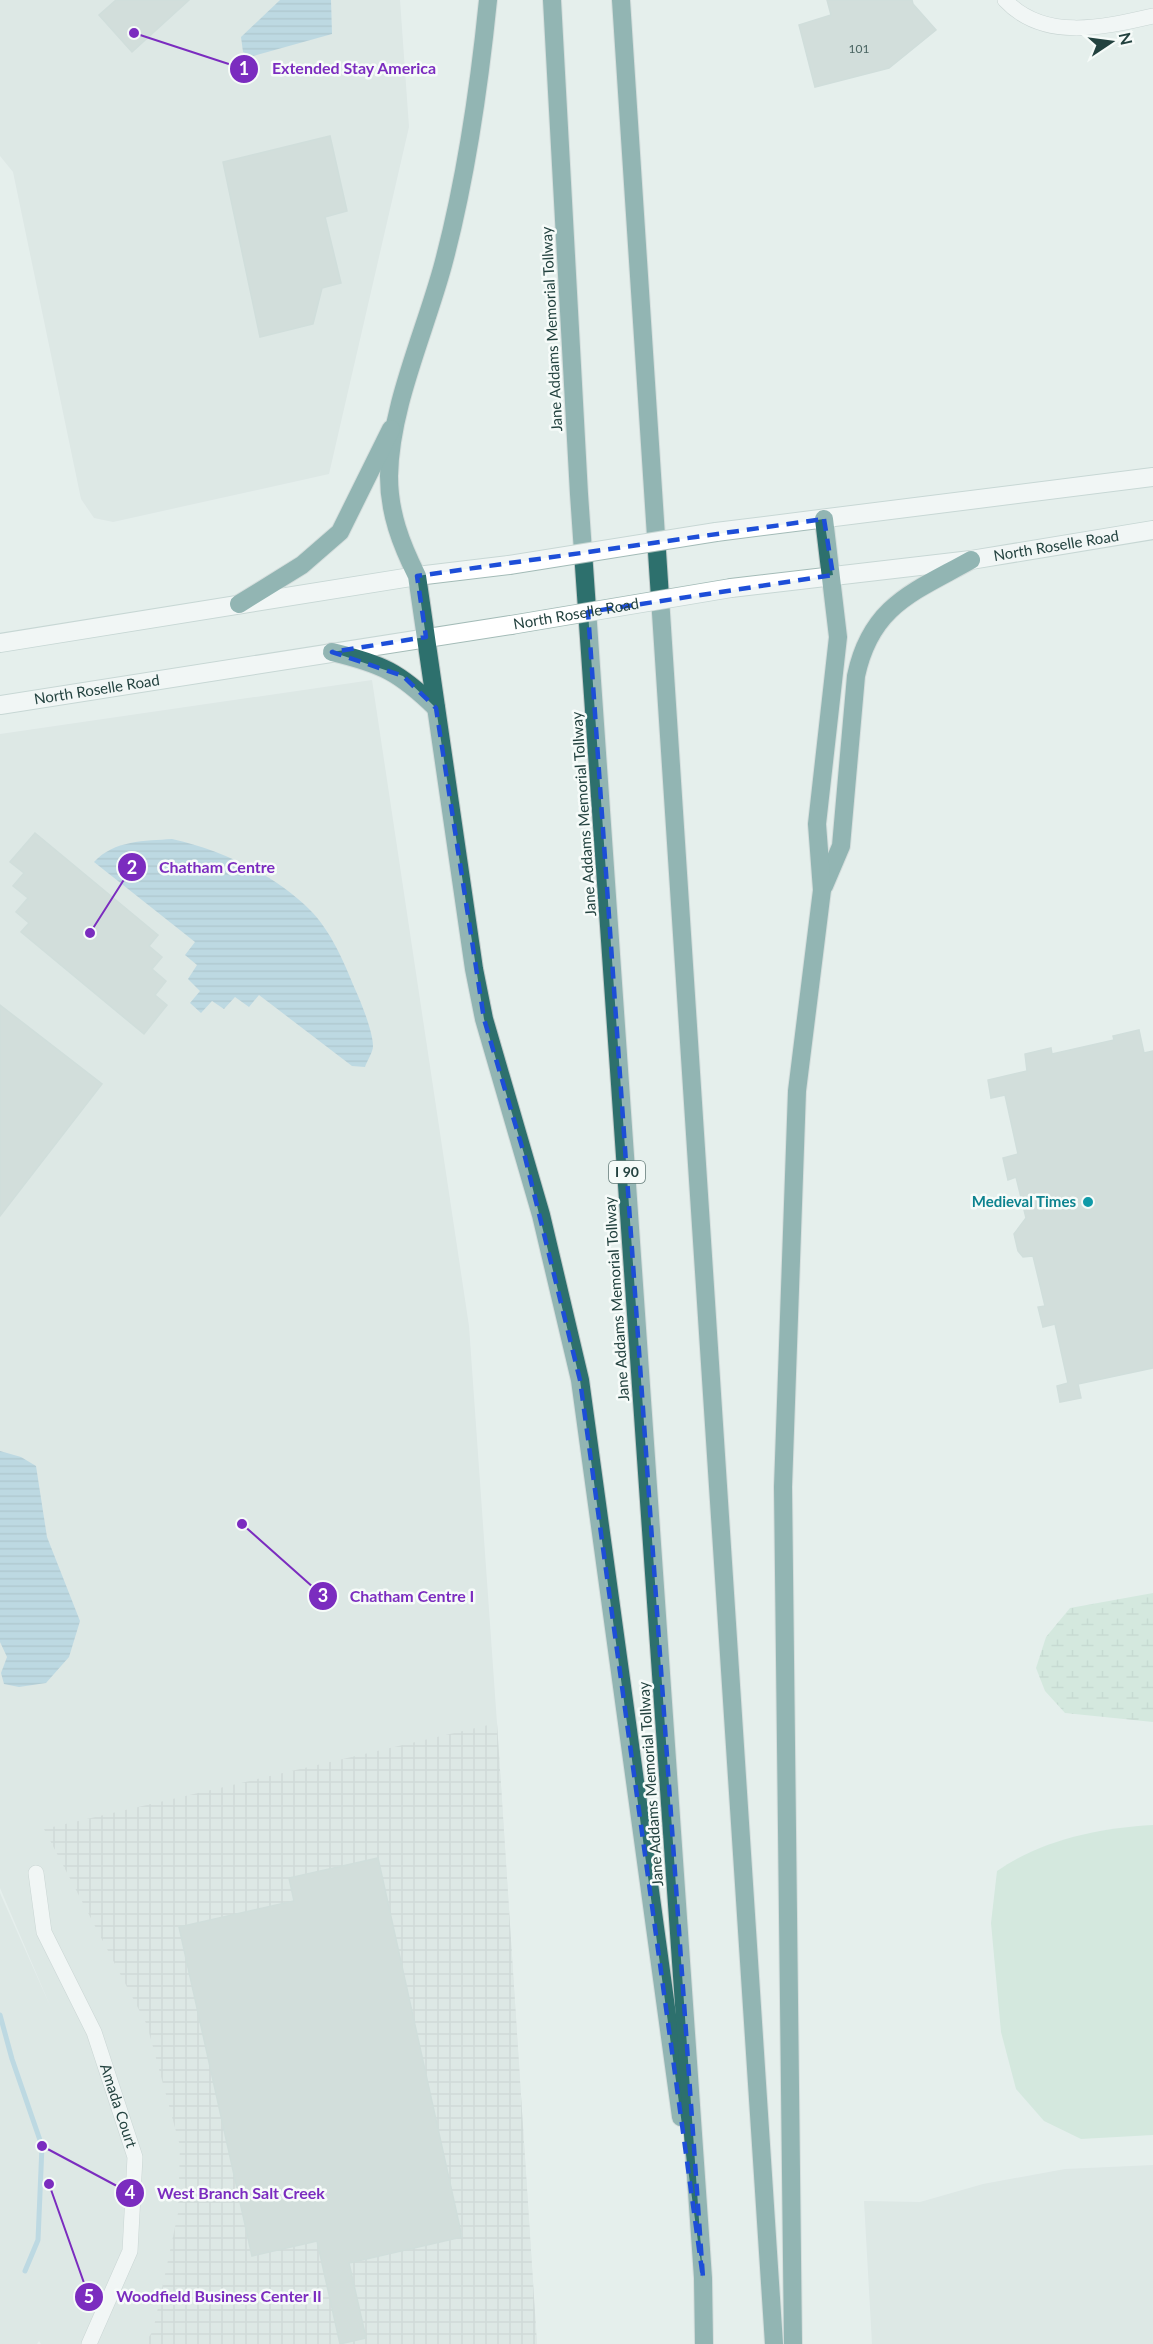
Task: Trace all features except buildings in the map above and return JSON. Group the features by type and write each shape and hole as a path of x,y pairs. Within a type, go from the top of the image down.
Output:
{"highway":[{"path":"488,0 467,158 444,264 399,414 389,474 390,505 400,542 417,576 474,969 484,1019 525,1157 580,1380 703,2278"},
{"name":"Jane Addams Memorial Tollway","path":"552,0 579,495 703,2278 705,2344"},
{"path":"621,0 774,2344"},
{"path":"239,604 302,565 340,532 399,414"},
{"path":"793,2344 783,1487 797,1091 822,890 817,824 838,637 833,575 825,519"},
{"path":"822,890 841,846 856,676 861,652 873,628 890,609 911,594 971,560"},
{"path":"332,652 364,660 402,676 436,708"}],"main road":[{"path":"0,643 417,576 509,565 717,532 1153,477"},
{"name":"North Roselle Road","path":"0,705 731,588 971,560 1153,531"}],"street":[{"path":"1005,0 1031,19 1051,26 1075,29 1153,16"},
{"name":"Amada Court","path":"36,1873 44,1932 94,2032 135,2157 130,2251 89,2344"}],"highlighted area":[{"path":"824,519 833,575 588,612 703,2278 580,1380 525,1157 484,1019 436,708 403,676 332,652 426,637 417,576"}],"shaded area":[{"path":"0,0 400,0 409,127 329,474 113,522 94,518 81,499 13,172 0,156"},
{"path":"372,680 469,1326 537,2344 41,2344 39,2341 37,2344 0,2344 0,1893 51,2008 0,1888 0,734"},
{"path":"497,1723 537,2344 144,2344 153,2331 178,2213 180,2146 147,2025 44,1829"},
{"path":"1153,2165 1153,2344 872,2344 864,2201 920,2202 983,2184 1065,2169"}],"green space":[{"path":"1153,1593 1153,1722 1065,1713 1045,1691 1036,1668 1046,1637 1070,1608"},
{"path":"1153,1825 1153,2135 1081,2139 1044,2121 1016,2089 1001,2032 991,1923 997,1871 1032,1851 1071,1837 1112,1829"}],"water":[{"path":"280,0 331,0 332,34 253,56 243,52 241,37"},
{"path":"172,839 209,850 246,865 280,885 318,918 331,937 369,1025 373,1046 365,1067 352,1066 259,995 249,1007 235,997 224,1009 212,1001 201,1013 190,1003 200,991 188,979 197,965 185,955 195,942 94,862 111,849 130,843"},
{"path":"0,1451 21,1457 36,1466 47,1537 80,1621 69,1657 46,1683 19,1687 4,1684 1,1673 7,1657 0,1642"}],"waterway":[{"path":"0,2015 12,2059 42,2146 38,2240 25,2271"}],"place":[{"name":"Extended Stay America","path":"134,33"},
{"name":"Chatham Centre","path":"90,933"},
{"name":"Medieval Times","path":"1088,1202"},
{"name":"Chatham Centre I","path":"242,1524"},
{"name":"West Branch Salt Creek","path":"42,2146"},
{"name":"Woodfield Business Center II","path":"49,2184"}]}
